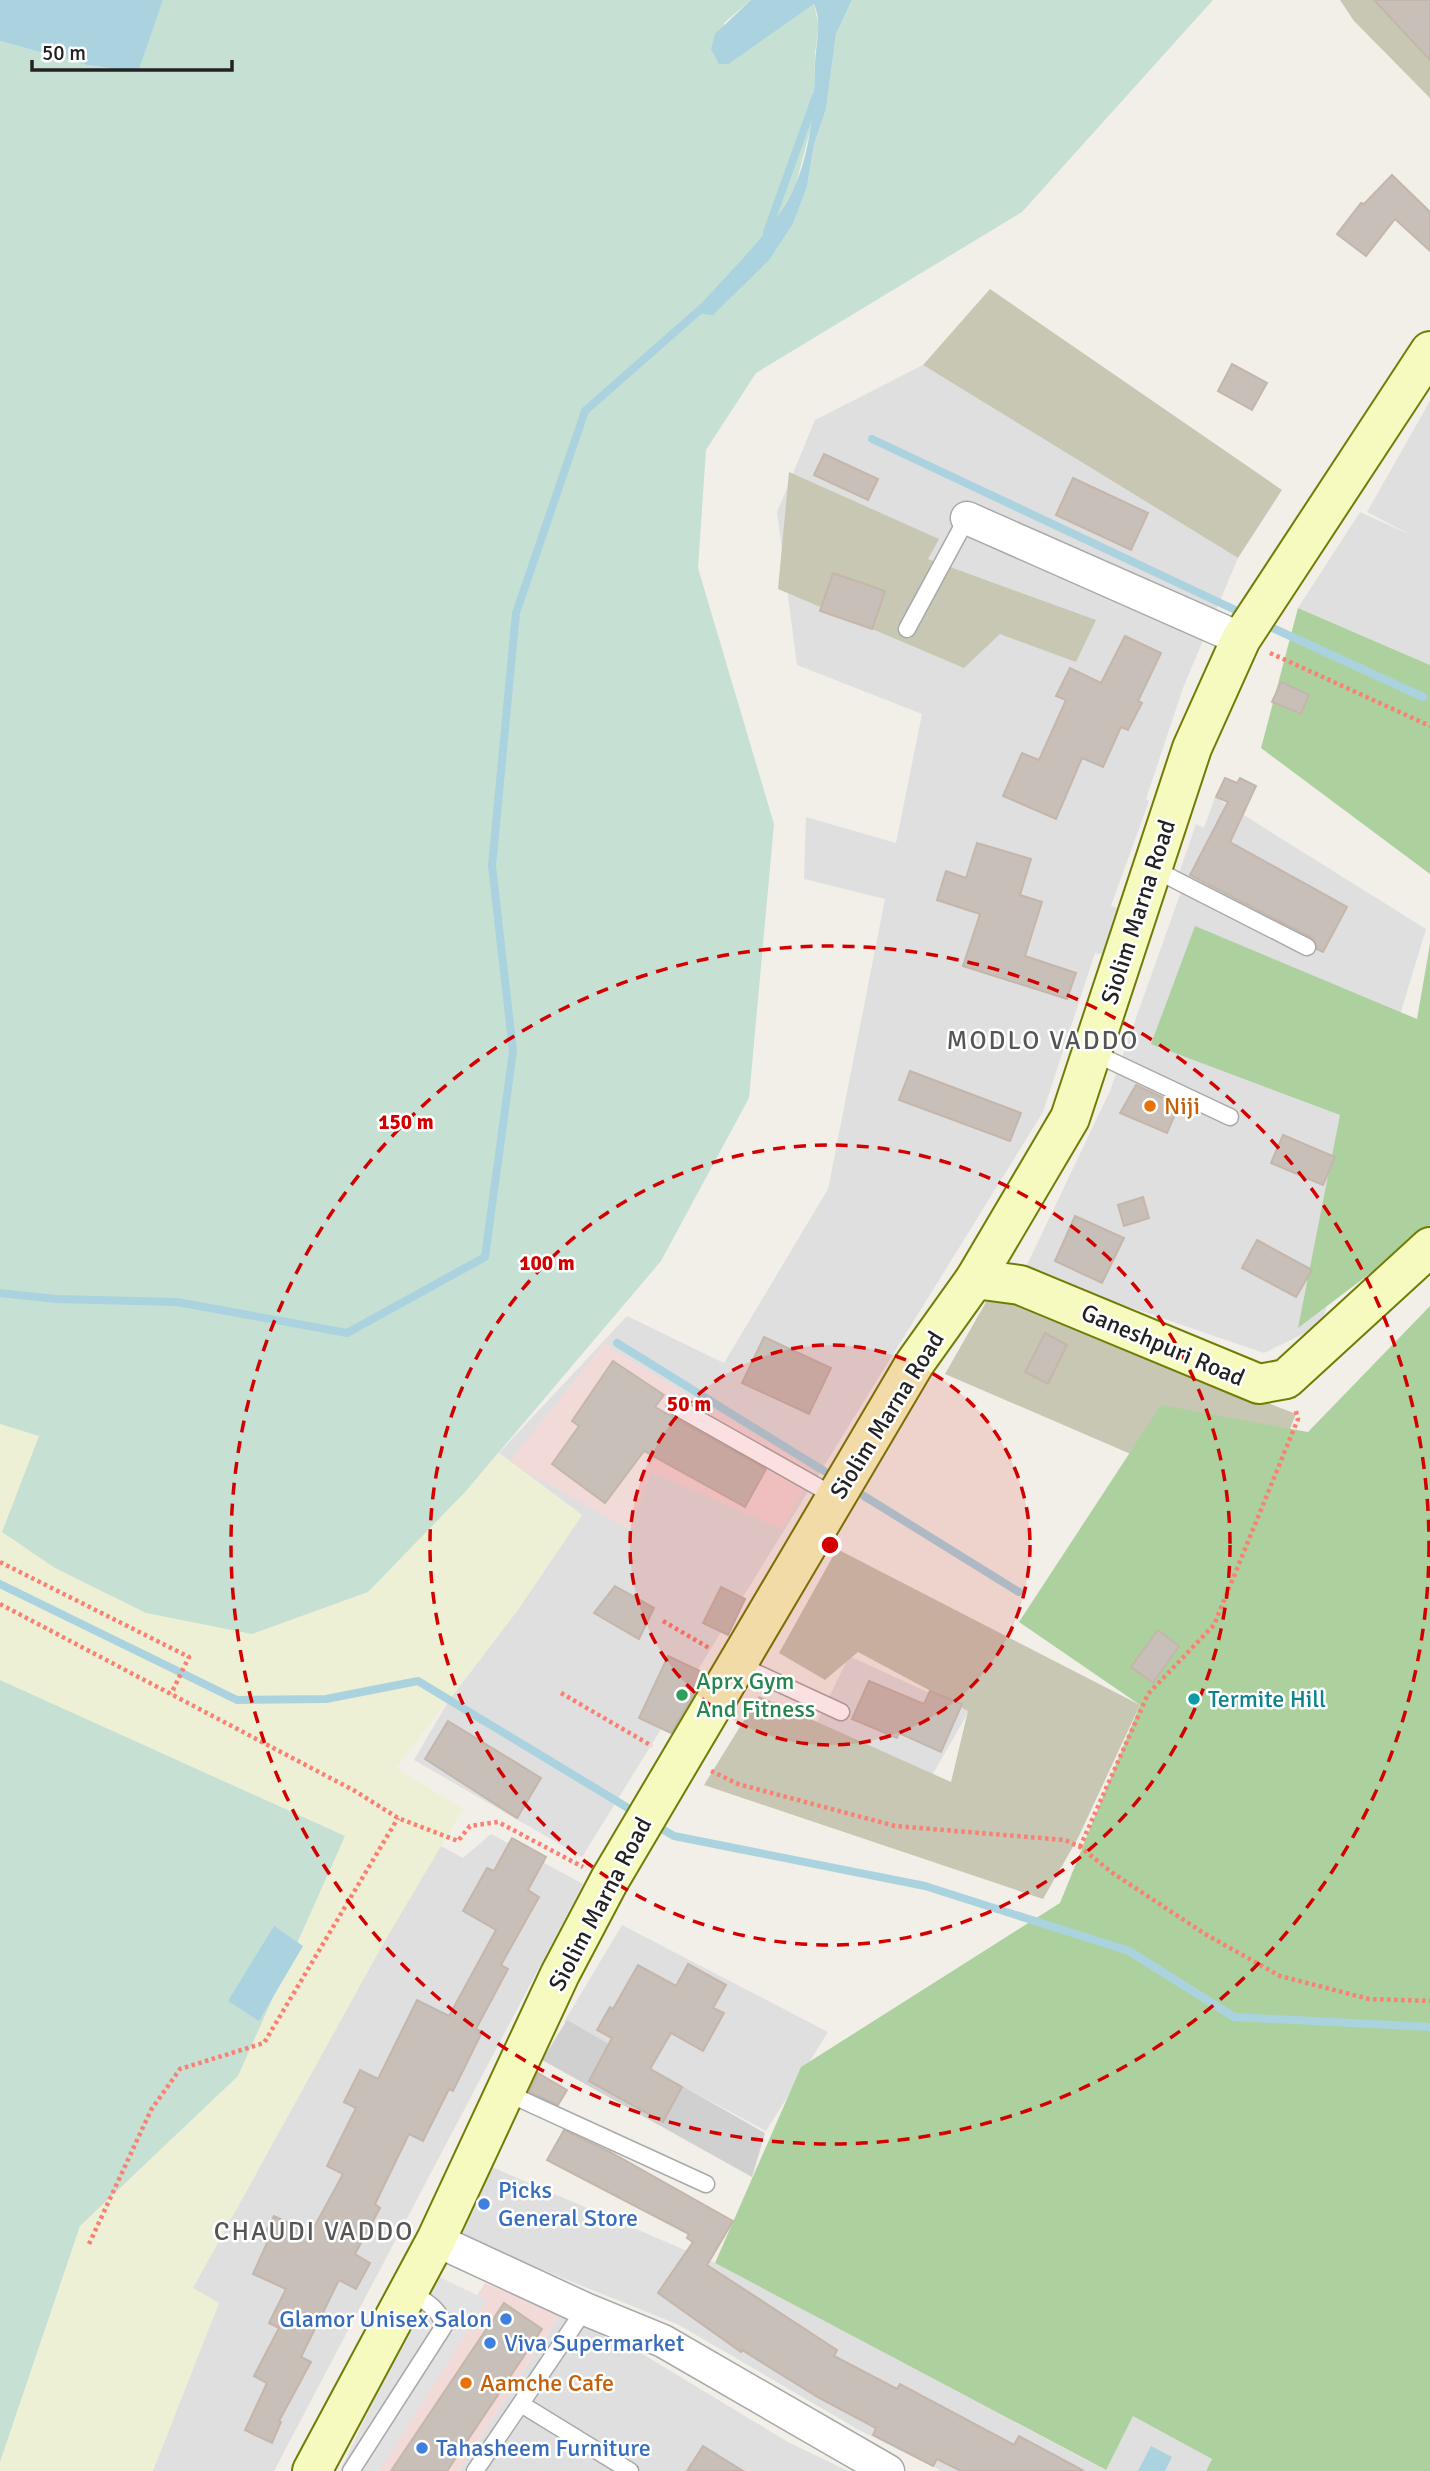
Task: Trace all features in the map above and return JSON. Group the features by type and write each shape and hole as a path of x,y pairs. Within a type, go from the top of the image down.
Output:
{"main road":[{"name":"Siolim Marna Road","path":"312,2471 436,2240 561,1973 609,1881 915,1363 975,1279 1070,1118 1192,748 1241,639 1430,351"},
{"path":"1286,1378 1430,1247"},
{"name":"Ganeshpuri Road","path":"975,1279 1020,1285 1259,1384 1286,1378"}],"street":[{"path":"967,518 1241,639"},
{"path":"436,2240 585,2309 663,2341 888,2471"}],"lane":[{"path":"907,629 967,518"},
{"path":"1152,868 1307,947"},
{"path":"1092,1052 1230,1117"},
{"path":"675,1406 836,1497"},
{"path":"737,1664 841,1712"},
{"path":"505,2092 706,2184"},
{"path":"351,2471 444,2326 441,2315 434,2307 408,2291"},
{"path":"475,2471 585,2309"},
{"path":"521,2404 629,2471"}],"path":[{"path":"1241,639 1430,726"},
{"path":"1080,1847 1149,1694 1214,1625 1298,1419 1286,1378"},
{"path":"0,1562 189,1657 171,1694"},
{"path":"0,1604 355,1791 398,1818 458,1842 470,1826 498,1822 609,1881"},
{"path":"663,1621 737,1664"},
{"path":"561,1693 721,1779 884,1824 1065,1840 1080,1847 1159,1904 1280,1976 1369,1999 1430,2001"},
{"path":"89,2244 151,2110 180,2068 264,2043 398,1818"}],"shaded area":[{"path":"163,0 751,0 724,23 729,64 814,4 819,27 815,53 814,116 795,187 781,211 770,259 793,224 807,187 814,145 826,109 836,34 852,0 1213,0 1022,212 756,373 706,450 698,568 774,824 749,1098 661,1261 466,1491 368,1592 252,1634 146,1613 55,1568 2,1532 39,1436 0,1424 0,41 87,65 137,72"},
{"path":"1340,0 1430,0 1430,98 1354,21"},
{"path":"990,289 1282,490 1238,558 923,365"},
{"path":"923,365 1238,558 1183,688 1146,799 1149,801 1111,906 1120,909 1108,955 1095,953 1043,1112 582,1857 414,1760 449,1700 517,1611 582,1515 499,1453 627,1316 724,1363 828,1189 885,899 804,879 806,817 896,843 922,714 797,665 777,512 815,420"},
{"path":"1430,401 1430,665 1298,608 1360,512 1413,536 1367,512"},
{"path":"789,472 939,539 928,559 1096,620 1076,662 1000,634 964,668 778,589"},
{"path":"1215,797 1426,929 1380,1081 1322,1325 1264,1353 1024,1271 1110,1091 1182,889 1175,885 1196,824 1204,828"},
{"path":"990,1295 1025,1306 1296,1414 1258,1509 945,1374"},
{"path":"604,1344 814,1471 782,1529 651,1472 630,1530 509,1462"},
{"path":"0,1424 39,1436 2,1532 55,1568 146,1613 466,1491 499,1453 582,1515 517,1611 396,1768 463,1809 383,1944 193,2288 219,2303 153,2471 0,2471 0,2462 80,2226 238,2076 345,1836 0,1680"},
{"path":"837,1549 1140,1705 1078,1838 1043,1899 704,1785 759,1696 951,1782 968,1711 858,1652 825,1680 779,1653"},
{"path":"849,1656 969,1711 922,1793 816,1724"},
{"path":"0,1680 345,1836 238,2076 80,2226 0,2462"},
{"path":"417,1833 463,1858 491,1834 583,1884 274,2471 106,2471 165,2276"},
{"path":"622,1925 828,2032 766,2131 564,2022"},
{"path":"567,2020 765,2133 752,2177 542,2060"},
{"path":"492,2167 715,2263 1105,2470 1133,2415 1212,2459 1206,2471 942,2471 859,2430 679,2325 461,2237"},
{"path":"433,2274 487,2300 379,2471 340,2471"},
{"path":"485,2283 561,2313 459,2471 364,2471"},
{"path":"561,2313 616,2338 788,2442 848,2471 459,2471"}],"green space":[{"path":"1298,608 1430,665 1430,874 1261,748"},
{"path":"1195,926 1417,1019 1430,944 1430,1228 1298,1328 1340,1115 1151,1044"},
{"path":"1430,1306 1430,2471 1206,2471 1212,2459 1133,2416 1106,2470 715,2263 801,2067 1060,1903 1140,1705 1019,1622 1161,1405 1308,1432"}],"water":[{"path":"0,0 163,0 138,72 87,65 0,41"},
{"path":"751,0 852,0 836,34 826,109 814,145 807,187 793,224 770,259 713,315 693,313 748,253 786,204 800,174 808,144 818,27 814,4 729,64 719,64 711,49 715,34"},
{"path":"274,1926 303,1946 259,2021 228,2001"},
{"path":"1151,2446 1172,2457 1165,2471 1138,2471"}],"building":[{"path":"1374,0 1430,0 1430,60"},
{"path":"1392,175 1430,212 1430,251 1395,219 1366,256 1337,234 1361,203 1364,204"},
{"path":"1232,364 1267,383 1252,410 1218,391"},
{"path":"824,454 878,479 868,500 814,475"},
{"path":"1073,478 1148,513 1131,550 1056,515"},
{"path":"833,573 885,591 872,629 820,611"},
{"path":"1125,636 1161,653 1138,701 1142,703 1128,730 1121,727 1103,767 1082,758 1056,819 1003,796 1022,753 1039,760 1066,700 1056,696 1070,668 1101,683"},
{"path":"1281,682 1309,695 1301,714 1272,702"},
{"path":"1225,778 1237,783 1240,778 1256,786 1230,842 1347,907 1323,952 1317,949 1312,938 1190,875 1228,802 1216,797"},
{"path":"977,843 1031,859 1020,895 1042,902 1025,956 1076,973 1067,999 963,966 980,914 937,900 946,871 966,878"},
{"path":"910,1071 1021,1113 1010,1141 899,1100"},
{"path":"1136,1085 1179,1105 1167,1133 1120,1113"},
{"path":"1283,1135 1335,1157 1323,1185 1271,1163"},
{"path":"1143,1197 1149,1218 1124,1226 1118,1205"},
{"path":"1075,1216 1124,1238 1102,1283 1055,1261"},
{"path":"1257,1240 1312,1270 1296,1297 1242,1268"},
{"path":"1045,1333 1067,1345 1048,1384 1025,1372"},
{"path":"764,1337 831,1368 809,1414 742,1383"},
{"path":"613,1361 664,1395 655,1407 766,1469 745,1507 644,1451 605,1503 552,1464 579,1426 572,1421"},
{"path":"615,1586 654,1608 639,1639 594,1613"},
{"path":"721,1587 745,1599 728,1635 703,1623"},
{"path":"1158,1630 1179,1646 1153,1683 1131,1667"},
{"path":"668,1656 706,1674 671,1733 639,1718"},
{"path":"869,1681 924,1704 930,1691 962,1704 941,1752 899,1733 897,1738 852,1719"},
{"path":"448,1721 541,1778 517,1818 425,1759"},
{"path":"512,1838 546,1857 528,1890 539,1897 501,1965 508,1969 476,2029 482,2032 453,2091 449,2089 423,2141 409,2134 375,2204 380,2208 355,2254 370,2263 356,2289 339,2280 301,2357 311,2362 279,2421 281,2422 272,2443 245,2430 267,2383 254,2376 279,2328 269,2323 286,2289 253,2274 267,2243 261,2240 274,2216 310,2233 312,2231 343,2174 327,2166 356,2108 344,2102 360,2070 378,2079 417,2000 449,2016 496,1930 463,1911 487,1868 494,1871"},
{"path":"688,1964 726,1985 713,2008 724,2013 703,2051 671,2033 650,2069 682,2087 663,2122 589,2081 612,2038 597,2030 610,2007 613,2009 638,1965 676,1986"},
{"path":"538,2073 567,2090 558,2105 529,2092"},
{"path":"564,2130 610,2152 733,2221 707,2265 837,2350 834,2356 897,2389 900,2384 1014,2445 1019,2436 1084,2471 961,2471 937,2459 933,2466 873,2435 876,2428 819,2398 742,2350 741,2352 658,2293 693,2242 687,2238 689,2234 547,2160"},
{"path":"504,2303 542,2329 447,2471 391,2471"},
{"path":"703,2446 743,2471 687,2471"}],"waterway":[{"path":"767,232 816,96"},
{"path":"0,1293 56,1299 177,1302 347,1333 485,1257 513,1051 492,866 516,613 585,411 703,307"},
{"path":"872,439 1246,615"},
{"path":"1264,624 1423,697"},
{"path":"617,1343 824,1471"},
{"path":"864,1496 1019,1592"},
{"path":"0,1584 237,1700 326,1699 418,1681 638,1814"},
{"path":"655,1825 674,1836 925,1886 1129,1951 1234,2017 1430,2027"}],"place":[{"name":"Niji","path":"1150,1106"},
{"name":"Aprx Gym And Fitness","path":"682,1695"},
{"name":"Termite Hill","path":"1194,1699"},
{"name":"Picks General Store","path":"484,2204"},
{"name":"Glamor Unisex Salon","path":"506,2319"},
{"name":"Viva Supermarket","path":"490,2343"},
{"name":"Aamche Cafe","path":"466,2383"},
{"name":"Tahasheem Furniture","path":"422,2448"}],"district":[{"name":"MODLO VADDO","path":"1043,1040"},
{"name":"CHAUDI VADDO","path":"314,2231"}]}
